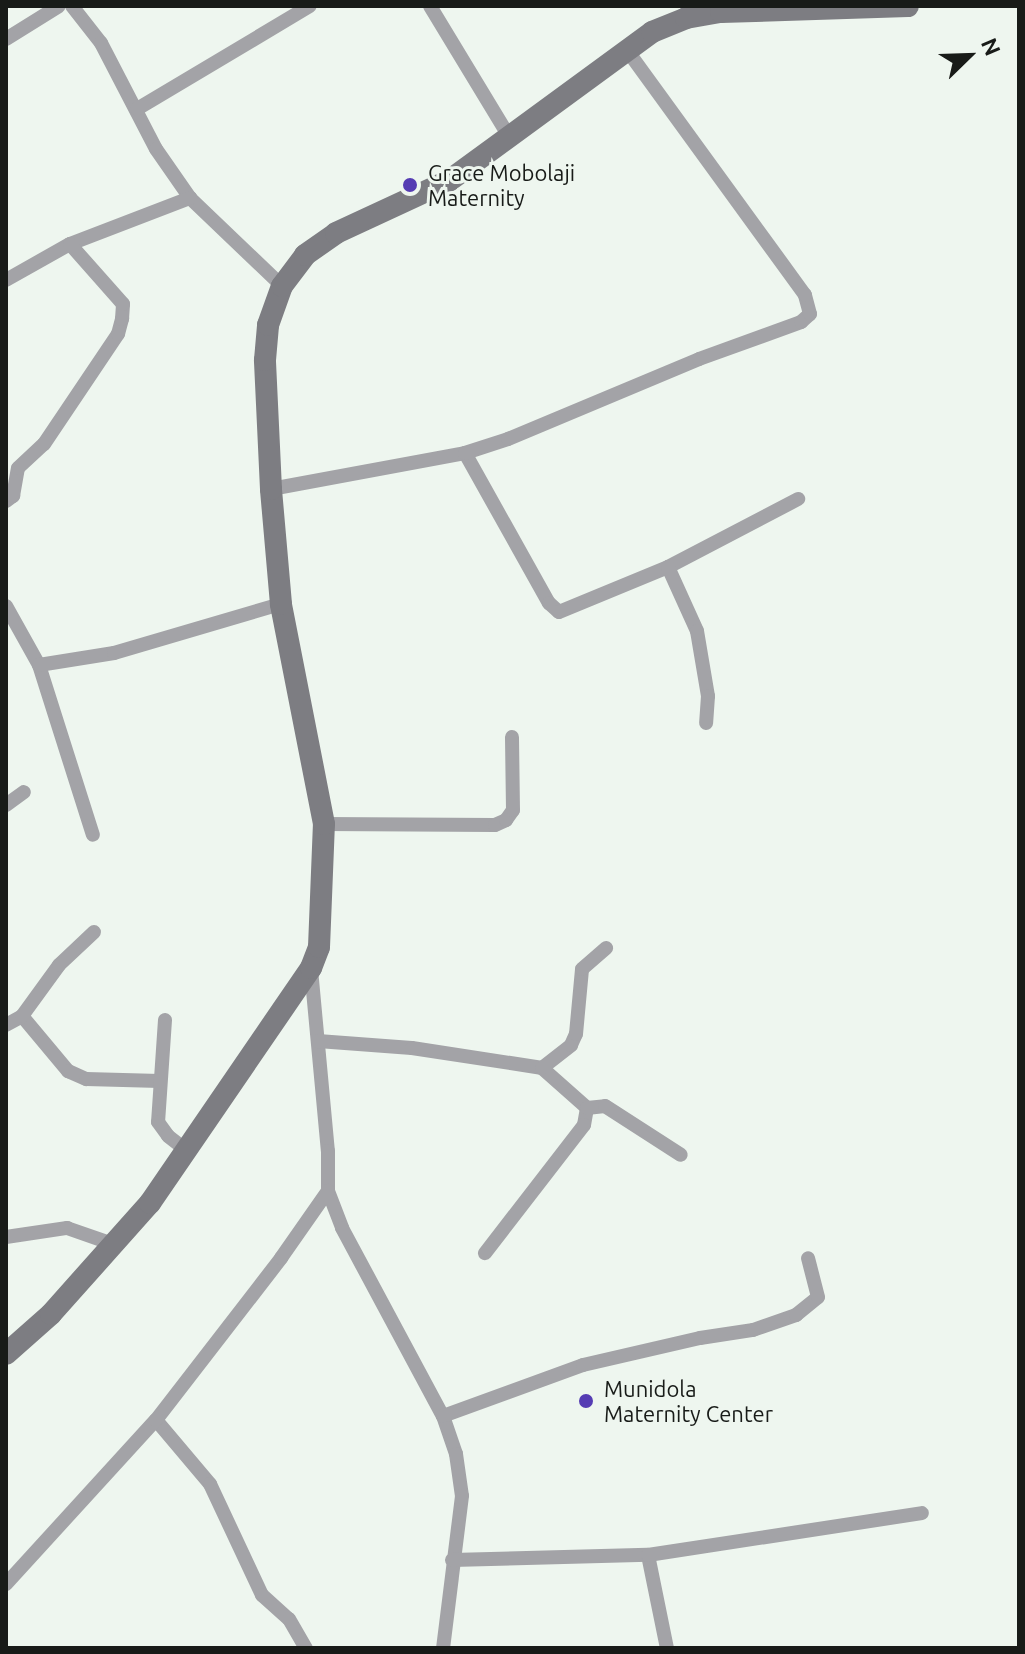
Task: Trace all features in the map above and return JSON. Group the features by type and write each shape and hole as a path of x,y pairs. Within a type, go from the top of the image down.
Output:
{"street":[{"path":"6,39 59,6"},
{"path":"72,6 101,43 156,149 190,198 282,286"},
{"path":"430,6 508,135"},
{"path":"137,109 304,7"},
{"path":"6,1354 51,1314 150,1203 311,968 319,947 324,824 281,604 271,489 265,360 268,325 282,286 305,255 336,233 450,180 652,32 686,18 721,12 901,8"},
{"path":"271,489 465,453 508,439 699,359 801,322 810,314 805,295 626,49"},
{"path":"6,280 70,244 190,198"},
{"path":"6,501 13,496 18,468 44,444 118,334 122,319 123,304 70,244"},
{"path":"465,453 549,603 559,612 668,567 798,499"},
{"path":"668,567 697,631 708,696 706,723"},
{"path":"39,665 114,653 281,604"},
{"path":"6,606 39,665 93,835"},
{"path":"324,824 495,825 506,820 513,810 512,737"},
{"path":"6,805 24,792"},
{"path":"6,1025 22,1016 59,965 94,932"},
{"path":"542,1068 571,1045 576,1034 582,969 606,948"},
{"path":"311,968 328,1151 328,1191 342,1228 443,1416 456,1454 462,1496 443,1648"},
{"path":"22,1016 68,1071 86,1079 160,1081"},
{"path":"165,1020 158,1122 168,1136 187,1151"},
{"path":"318,1041 412,1048 542,1068 587,1108 605,1106 681,1155"},
{"path":"485,1253 584,1125 587,1108"},
{"path":"6,1584 156,1420 328,1191"},
{"path":"6,1237 67,1228 113,1244"},
{"path":"443,1416 583,1365 700,1338 753,1330 796,1315 818,1297 808,1258"},
{"path":"156,1420 210,1484 262,1595 289,1619 306,1648"},
{"path":"452,1560 648,1555 922,1513"},
{"path":"648,1555 667,1648"}],"place":[{"name":"Grace Mobolaji Maternity","path":"410,185"},
{"name":"Munidola Maternity Center","path":"586,1401"}]}
